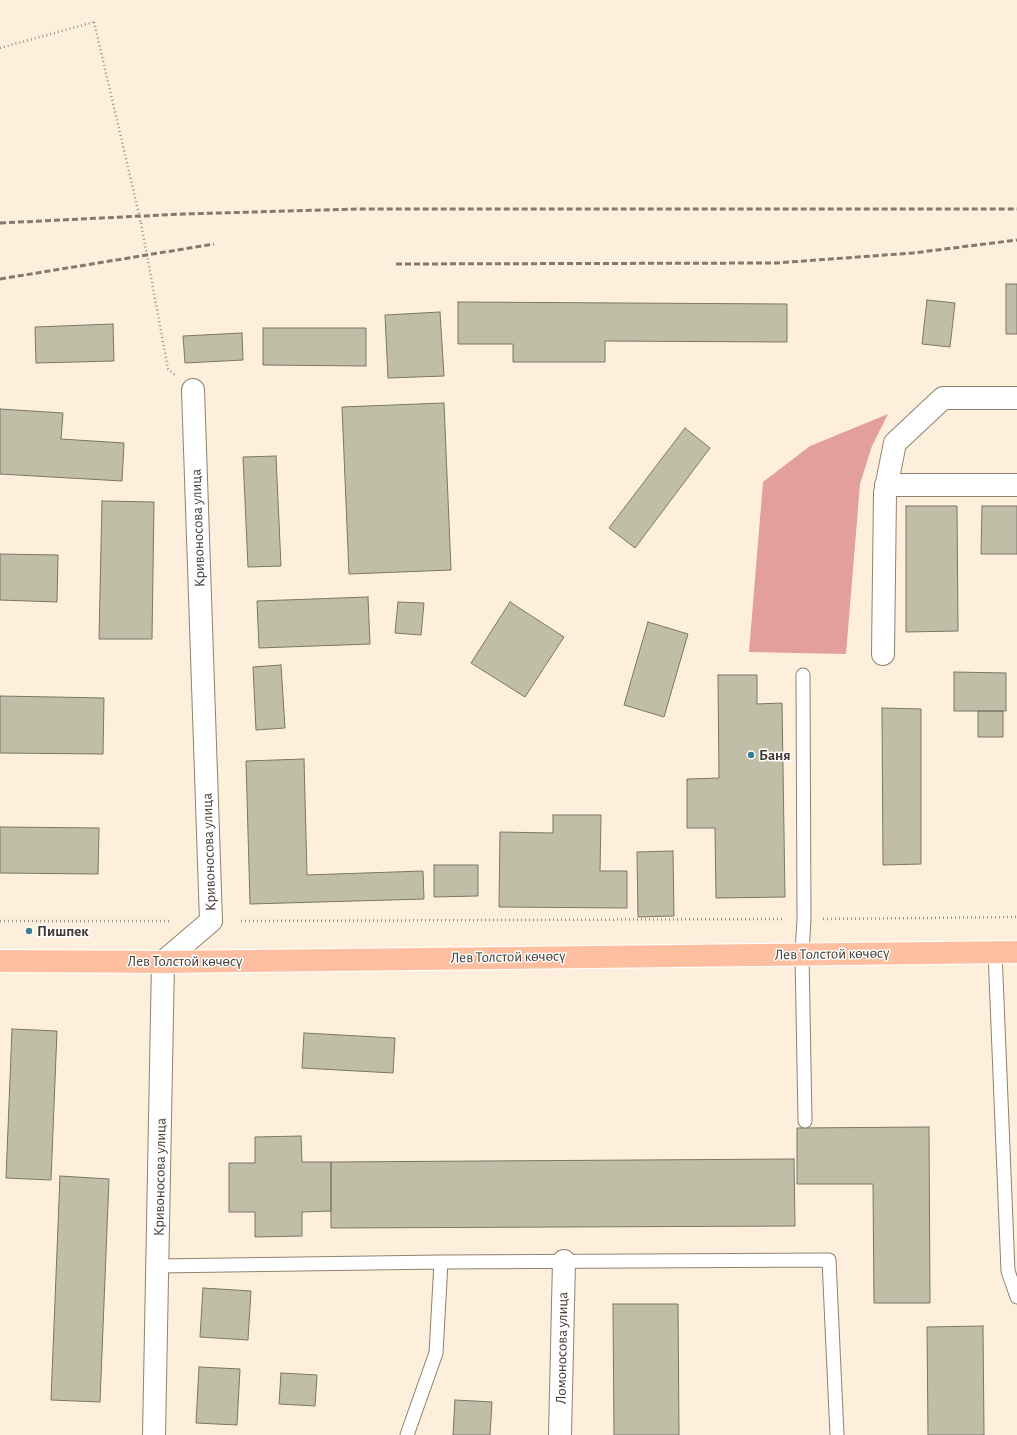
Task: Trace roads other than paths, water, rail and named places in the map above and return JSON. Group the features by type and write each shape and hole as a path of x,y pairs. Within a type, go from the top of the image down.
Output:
{"main road":[{"name":"Лев Толстой көчөсү","path":"0,961 163,962 1017,952"}],"street":[{"name":"Кривоносова улица","path":"154,1435 163,962 211,921 193,390"},
{"path":"883,654 886,485 895,443 943,398 1017,398"},
{"path":"886,485 1017,485"},
{"name":"Ломоносова улица","path":"560,1435 564,1261"}],"lane":[{"path":"802,675 804,919 802,954 804,1120"},
{"path":"995,952 1008,1271 1017,1297"},
{"path":"158,1266 441,1262 829,1260 837,1435"},
{"path":"407,1435 417,1411 436,1353 441,1262"}],"railway":[{"path":"0,223 183,214 359,209 1017,209"},
{"path":"396,264 776,263 913,253 1017,240"},
{"path":"0,279 214,244"}],"place":[{"name":"Баня","path":"751,755"},
{"name":"Пишпек","path":"29,931"}]}
